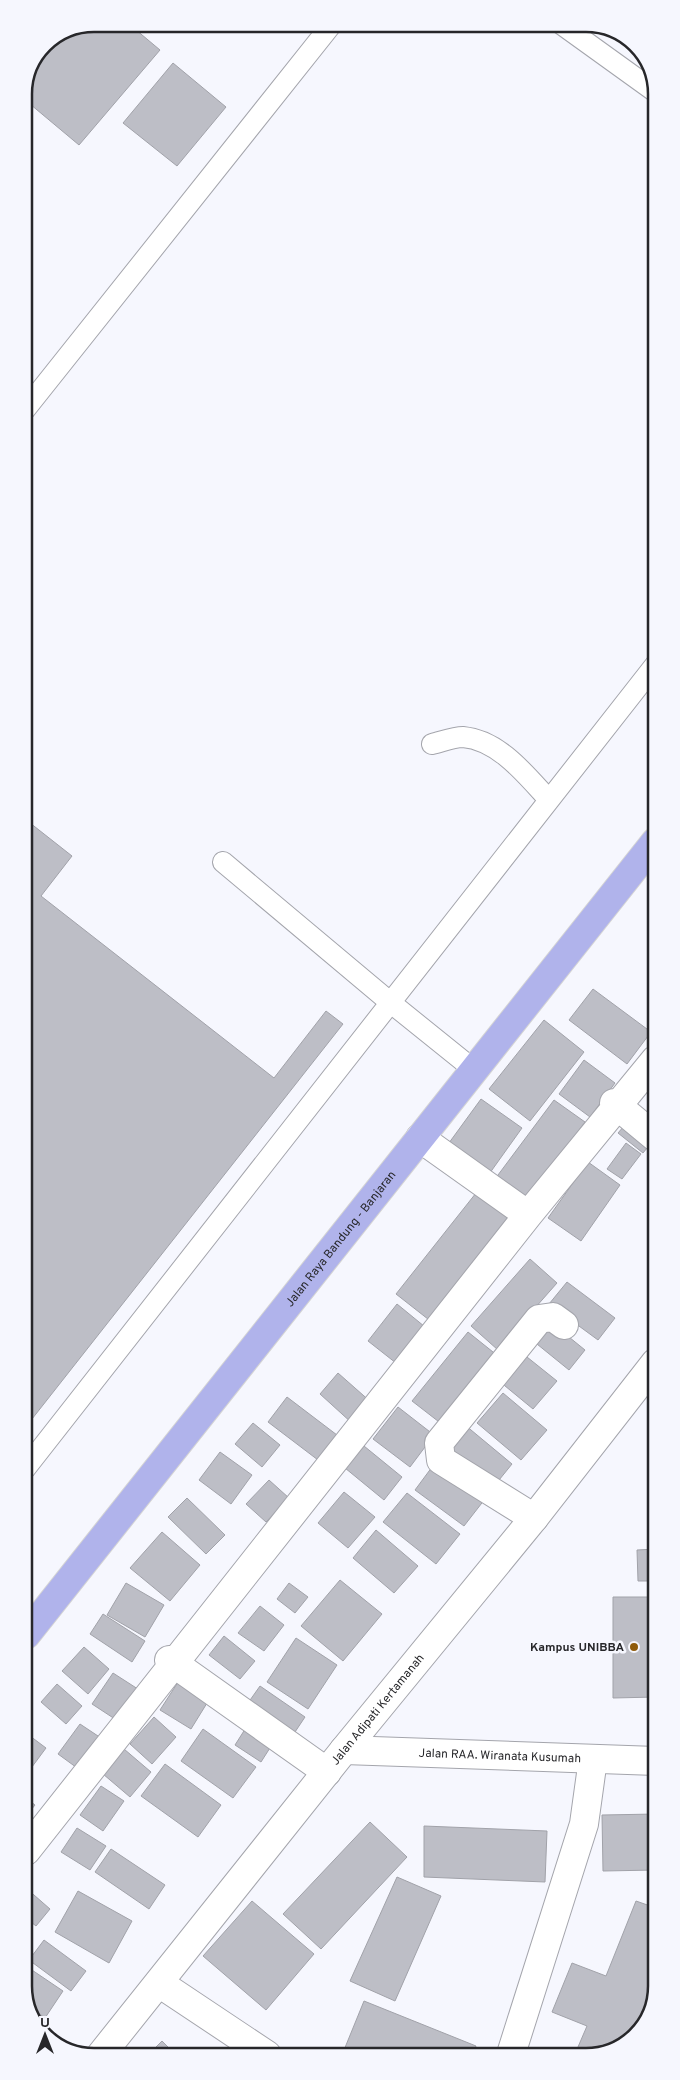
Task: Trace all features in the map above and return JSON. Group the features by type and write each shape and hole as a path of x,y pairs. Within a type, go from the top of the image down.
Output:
{"main road":[{"name":"Jalan Raya Bandung - Banjaran","path":"32,1627 648,851"}],"street":[{"path":"32,1843 528,1215 648,1069"},
{"path":"619,1106 614,1103 648,1132"},
{"path":"420,1138 528,1215"},
{"path":"534,1518 441,1460 439,1443 539,1319 553,1317 564,1325"},
{"name":"Jalan Adipati Kertamanah","path":"107,2047 344,1750 534,1518 648,1373"},
{"path":"174,1664 169,1660 327,1772"},
{"name":"Jalan RAA. Wiranata Kusumah","path":"344,1750 648,1761"},
{"path":"513,2048 584,1824 593,1759"},
{"path":"159,1983 256,2047"}],"lane":[{"path":"32,401 325,32"},
{"path":"573,33 647,86"},
{"path":"32,1461 648,674"},
{"path":"432,744 461,737 481,742 514,763 550,800"},
{"path":"223,862 473,1069"}],"building":[{"path":"94,32 139,32 160,50 79,145 32,106 32,94 37,70 51,51 70,37"},
{"path":"173,63 226,107 177,166 123,123"},
{"path":"32,825 72,856 41,896 274,1078 326,1011 343,1024 32,1419"},
{"path":"593,989 648,1030 648,1036 627,1064 569,1020"},
{"path":"544,1020 584,1052 530,1121 489,1089"},
{"path":"584,1060 615,1083 590,1117 559,1094"},
{"path":"481,1099 522,1128 487,1177 446,1147"},
{"path":"554,1100 585,1122 526,1202 495,1179"},
{"path":"630,1119 648,1133 648,1147 643,1153 618,1133"},
{"path":"626,1143 641,1154 622,1179 607,1169"},
{"path":"588,1162 620,1185 581,1241 548,1218"},
{"path":"480,1188 516,1217 433,1323 396,1294"},
{"path":"530,1259 557,1283 498,1350 471,1326"},
{"path":"567,1282 615,1318 598,1340 549,1304"},
{"path":"397,1304 430,1331 401,1367 368,1341"},
{"path":"548,1320 585,1350 569,1370 532,1340"},
{"path":"468,1332 498,1356 443,1425 412,1401"},
{"path":"522,1353 557,1381 533,1409 499,1381"},
{"path":"338,1373 372,1403 353,1424 320,1394"},
{"path":"503,1393 547,1430 521,1460 477,1423"},
{"path":"287,1397 337,1435 318,1460 268,1422"},
{"path":"398,1407 434,1435 410,1467 373,1439"},
{"path":"253,1423 280,1445 262,1467 235,1444"},
{"path":"465,1425 512,1464 495,1485 448,1446"},
{"path":"364,1446 402,1477 384,1500 345,1468"},
{"path":"220,1452 252,1475 231,1504 199,1480"},
{"path":"435,1463 485,1499 464,1526 415,1490"},
{"path":"269,1480 289,1498 266,1522 246,1504"},
{"path":"344,1492 375,1517 348,1548 318,1523"},
{"path":"407,1493 460,1534 436,1564 383,1522"},
{"path":"187,1498 225,1535 206,1554 168,1517"},
{"path":"376,1530 418,1566 394,1593 353,1558"},
{"path":"162,1532 200,1565 170,1601 130,1568"},
{"path":"648,1549 648,1581 638,1581 637,1550"},
{"path":"340,1580 382,1614 343,1661 301,1626"},
{"path":"126,1583 164,1605 145,1637 107,1615"},
{"path":"289,1583 308,1597 295,1613 277,1599"},
{"name":"Kampus UNIBBA","path":"613,1597 648,1597 648,1697 613,1698"},
{"path":"260,1606 284,1625 264,1651 238,1633"},
{"path":"103,1614 145,1641 132,1662 90,1634"},
{"path":"224,1636 255,1661 240,1679 209,1655"},
{"path":"296,1638 337,1665 308,1709 267,1682"},
{"path":"84,1647 109,1669 88,1694 62,1671"},
{"path":"113,1673 141,1691 121,1723 92,1704"},
{"path":"182,1676 212,1695 191,1729 160,1710"},
{"path":"57,1684 82,1706 66,1724 41,1702"},
{"path":"260,1686 305,1717 293,1735 248,1703"},
{"path":"154,1717 176,1737 152,1764 130,1744"},
{"path":"249,1723 275,1740 261,1762 235,1745"},
{"path":"80,1724 107,1742 84,1773 58,1754"},
{"path":"203,1729 256,1767 233,1798 181,1761"},
{"path":"32,1738 46,1748 32,1767"},
{"path":"124,1749 151,1772 130,1797 103,1774"},
{"path":"165,1764 221,1805 198,1837 141,1796"},
{"path":"101,1786 124,1801 103,1831 80,1815"},
{"path":"648,1814 648,1870 603,1871 602,1815"},
{"path":"370,1822 407,1857 321,1949 283,1914"},
{"path":"424,1826 547,1831 545,1882 424,1877"},
{"path":"77,1828 106,1846 90,1870 61,1852"},
{"path":"111,1849 165,1885 149,1909 95,1872"},
{"path":"397,1877 441,1896 395,2001 350,1981"},
{"path":"78,1891 132,1921 109,1963 55,1932"},
{"path":"32,1893 50,1909 36,1926 32,1923"},
{"path":"252,1901 314,1954 266,2010 203,1956"},
{"path":"636,1901 648,1905 648,1986 641,2013 627,2032 610,2043 594,2047 578,2048 587,2026 552,2012 572,1963 606,1976"},
{"path":"44,1940 86,1971 71,1991 32,1962 32,1956"},
{"path":"32,1970 63,1991 50,2010 37,2010 33,1994"},
{"path":"364,2001 476,2046 475,2048 345,2048"},
{"path":"162,2041 168,2047 156,2047"}],"place":[{"name":"Kampus UNIBBA","path":"634,1647"}]}
